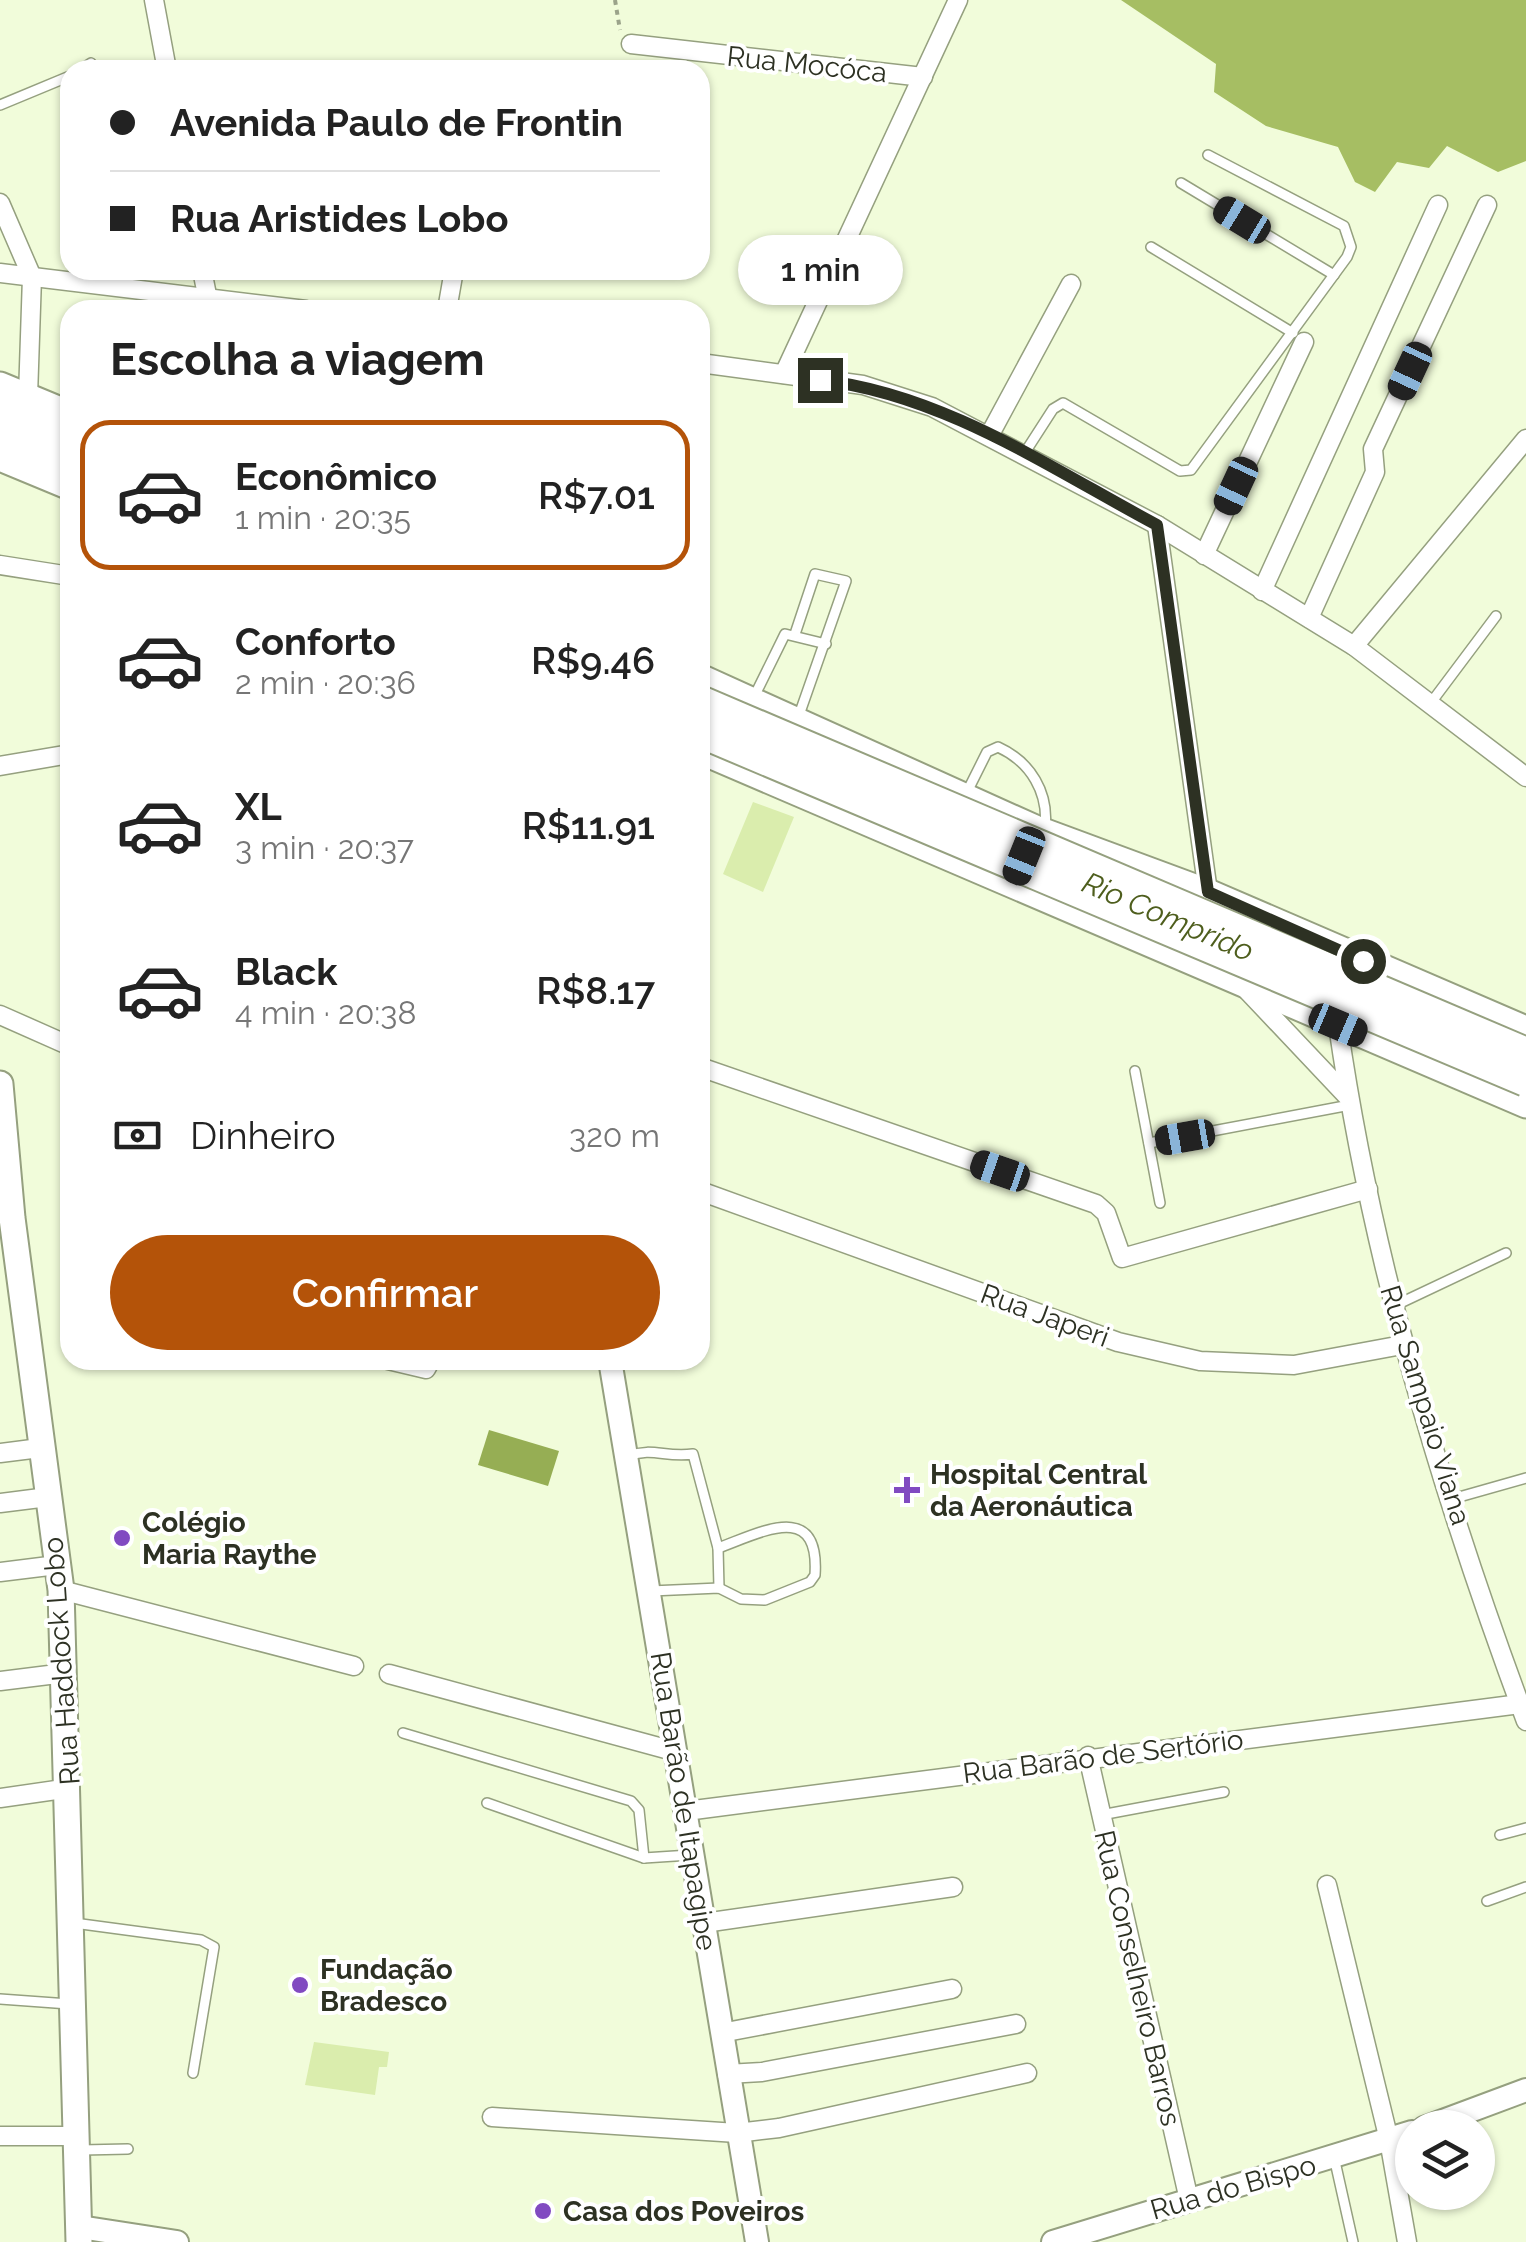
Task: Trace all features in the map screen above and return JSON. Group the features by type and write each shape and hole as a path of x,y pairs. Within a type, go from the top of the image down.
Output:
{"highway":[{"path":"14,401 60,429"},
{"path":"0,435 60,461"},
{"path":"710,706 1526,1054"},
{"path":"710,735 1526,1080"}],"main road":[{"path":"0,385 14,401 60,412"},
{"path":"0,458 60,483"},
{"path":"710,681 1040,830 1208,892 1526,1029"},
{"path":"780,786 803,720"},
{"path":"710,755 1526,1105"},
{"path":"1012,885 1040,830"},
{"path":"1338,1025 1363,961"},
{"name":"Rua Haddock Lobo","path":"0,1084 6,1218 59,1577 70,1788 80,2234"}],"street":[{"path":"154,0 165,60"},
{"path":"784,374 958,0"},
{"name":"Rua Mocóca","path":"631,44 923,77"},
{"path":"0,204 32,277 14,401"},
{"path":"1262,590 1438,205"},
{"path":"1309,618 1375,472 1373,449 1487,205"},
{"path":"0,273 60,280"},
{"path":"61,280 239,300"},
{"path":"204,280 206,295"},
{"path":"989,436 1071,284"},
{"path":"1204,556 1299,337"},
{"path":"710,364 863,385 904,396 989,436 1157,525 1354,646 1526,777"},
{"path":"1354,646 1526,438"},
{"path":"1157,525 1208,892 1183,955"},
{"path":"0,565 60,574"},
{"path":"0,766 60,756"},
{"path":"1237,980 1349,1101"},
{"path":"0,1015 60,1042"},
{"name":"Rua Sampaio Viana","path":"1338,1025 1349,1101 1402,1344 1523,1712"},
{"path":"710,1070 1096,1204 1106,1213 1122,1258 1368,1189"},
{"name":"Rua Japeri","path":"710,1195 1118,1342 1200,1361 1294,1365 1402,1344"},
{"name":"Rua Barão de Itapagipe","path":"612,1370 757,2242"},
{"path":"0,1453 40,1448"},
{"path":"0,1503 48,1497"},
{"path":"0,1572 59,1577 354,1666"},
{"path":"0,1681 65,1673"},
{"path":"389,1674 677,1752"},
{"name":"Rua Barão de Sertório","path":"686,1811 1088,1756 1523,1712"},
{"name":"Rua Conselheiro Barros","path":"1088,1756 1189,2200"},
{"path":"0,1798 70,1788"},
{"path":"1326,1885 1389,2140 1407,2242"},
{"path":"704,1923 953,1887"},
{"path":"721,2033 952,1989"},
{"path":"728,2074 762,2072 1016,2024"},
{"path":"492,2117 737,2133 779,2128 1027,2072"},
{"path":"1472,2110 1526,2090"},
{"path":"0,2136 79,2144"},
{"name":"Rua do Bispo","path":"1053,2242 1395,2138"},
{"path":"80,2234 176,2242"}],"lane":[{"path":"0,105 60,80"},
{"path":"1024,454 1053,408 1064,402 1180,471 1190,470 1299,337 1351,247 1344,226 1208,155"},
{"path":"1181,183 1334,276"},
{"path":"1151,248 1299,337"},
{"path":"795,634 815,574 840,578 848,586 803,720"},
{"path":"1430,704 1496,616"},
{"path":"754,700 780,639 795,634 826,644"},
{"path":"965,797 987,752 998,747 1016,756 1035,779 1047,808 1040,830"},
{"path":"1135,1071 1160,1204"},
{"path":"1148,1144 1349,1101"},
{"path":"1394,1306 1506,1253"},
{"path":"629,1456 642,1451 666,1458 693,1454 718,1548 719,1588"},
{"path":"1452,1499 1526,1478"},
{"path":"651,1591 719,1588 741,1599 765,1600 810,1582 816,1566 806,1532 798,1526 785,1524 718,1548"},
{"path":"403,1734 631,1801 639,1810 644,1858"},
{"path":"1101,1815 1224,1792"},
{"path":"486,1803 644,1858 692,1855"},
{"path":"1500,1835 1526,1828"},
{"path":"1486,1901 1526,1887"},
{"path":"71,1922 201,1940 214,1947 193,2073"},
{"path":"0,1999 72,2004"},
{"path":"79,2144 128,2149"},
{"path":"1334,2158 1353,2242"}],"path":[{"path":"615,0 618,20"}],"shaded area":[{"path":"1121,0 1526,0 1526,161 1498,172 1447,146 1429,168 1397,162 1375,192 1355,182 1338,147 1266,126 1214,92 1216,64"},
{"path":"753,802 794,817 763,892 723,874"},
{"path":"489,1430 559,1451 548,1486 478,1465"},
{"path":"314,2042 389,2052 387,2067 379,2067 375,2095 305,2085"}],"place":[{"name":"Hospital Central da Aeronáutica","path":"907,1490"},
{"name":"Colégio Maria Raythe","path":"122,1538"},
{"name":"Fundação Bradesco","path":"300,1985"},
{"name":"Casa dos Poveiros","path":"543,2211"}],"route":[{"path":"820,380 863,385 932,406 1157,525 1208,892 1363,961"}],"water label":[{"name":"Rio Comprido","path":"1168,917"}]}
